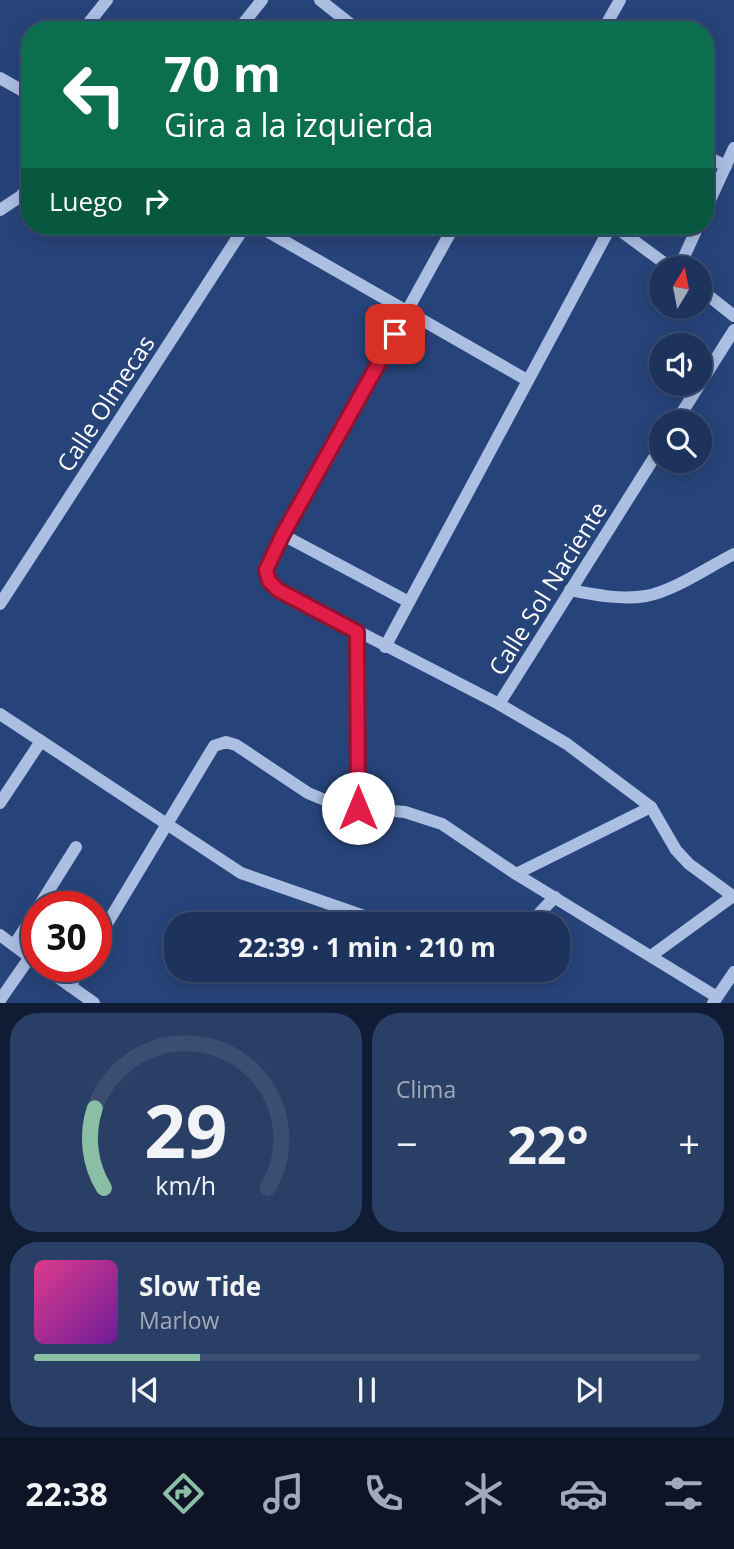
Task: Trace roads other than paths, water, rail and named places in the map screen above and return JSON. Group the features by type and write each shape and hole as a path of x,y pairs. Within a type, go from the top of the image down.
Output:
{"street":[{"path":"90,21 107,0"},
{"path":"245,21 262,0"},
{"path":"320,0 347,21"},
{"path":"608,21 620,0"},
{"path":"0,78 21,90"},
{"path":"714,192 734,148"},
{"path":"714,160 726,166"},
{"path":"0,210 21,196"},
{"name":"Calle Olmecas","path":"0,604 239,235"},
{"path":"274,235 527,380"},
{"path":"449,235 283,534 266,570 269,581 278,590 499,704"},
{"path":"385,647 607,235"},
{"path":"625,235 654,256"},
{"path":"684,256 694,235"},
{"path":"712,299 734,316"},
{"path":"684,410 734,330"},
{"name":"Calle Sol Naciente","path":"649,465 499,704 567,744 651,807 676,850 689,864 733,897"},
{"path":"283,534 409,603"},
{"path":"570,590 607,597 646,596 734,554"},
{"path":"357,632 358,808"},
{"path":"0,714 241,873 353,912"},
{"path":"0,803 41,741"},
{"path":"112,915 214,746 226,742 236,745 308,793 327,801 358,808 405,812 442,824 516,874 651,956 715,1000 734,972"},
{"path":"516,874 651,807"},
{"path":"49,891 76,848"},
{"path":"541,912 555,897"},
{"path":"651,956 733,897"},
{"path":"14,945 21,934"},
{"path":"0,935 21,950"},
{"path":"0,1000 21,974"},
{"path":"64,982 94,1003"},
{"path":"70,986 72,982"}]}
